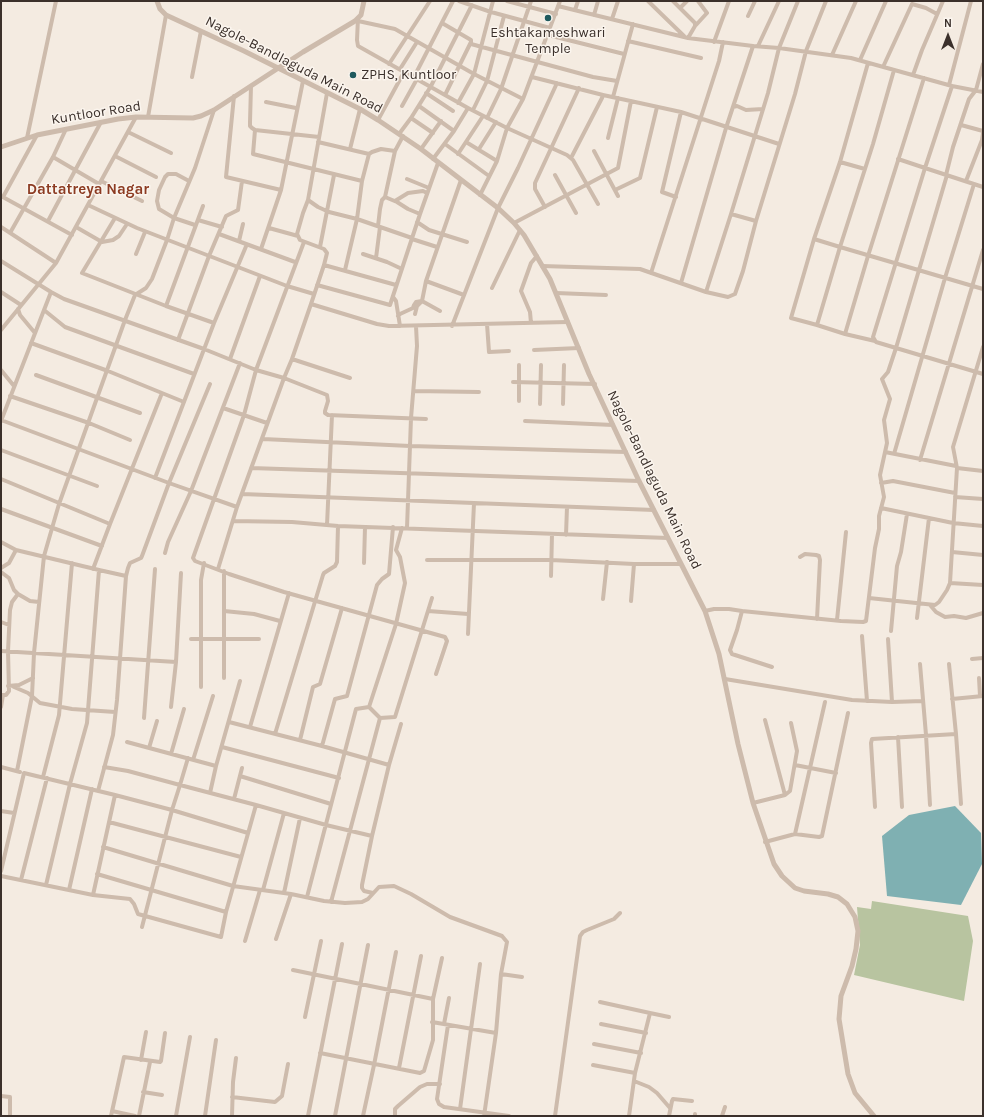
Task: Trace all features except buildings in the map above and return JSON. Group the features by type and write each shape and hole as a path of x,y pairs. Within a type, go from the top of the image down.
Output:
{"street":[{"path":"27,138 56,1"},
{"path":"148,117 166,15 160,9 157,1"},
{"path":"364,1 363,9 358,20 358,46 431,86 458,103 506,128 532,138 571,158 598,204"},
{"path":"389,64 430,1"},
{"path":"402,106 453,1"},
{"path":"459,1 504,16 550,28"},
{"path":"477,7 479,1"},
{"path":"458,103 474,74 493,1"},
{"path":"507,1 518,2 529,7 556,14"},
{"path":"458,154 485,117 501,89 531,1"},
{"path":"575,10 578,1"},
{"path":"594,14 598,1"},
{"path":"612,19 618,1"},
{"path":"648,1 686,37"},
{"path":"673,1 695,21 696,25"},
{"path":"680,8 687,1"},
{"path":"686,37 708,12 698,1"},
{"path":"714,42 729,3 724,1"},
{"path":"748,16 754,1"},
{"path":"758,46 779,1"},
{"path":"706,292 763,109 779,48 798,1"},
{"path":"542,266 640,269 706,292 728,297 735,294 774,166 806,51 826,1"},
{"path":"832,55 856,1"},
{"path":"860,60 886,1"},
{"path":"913,75 943,1"},
{"path":"875,341 873,334 950,86 971,1"},
{"path":"480,194 497,161 506,128 523,99 559,3 575,10 686,37 714,42 806,51 860,60 950,86 983,92"},
{"path":"883,67 912,4 926,8 937,14"},
{"path":"376,258 380,209 382,200 385,197 395,150 401,135 431,86 472,5"},
{"name":"Nagole-Bandlaguda Main Road","path":"166,15 360,109 378,120 421,149 498,208 520,230 537,256 556,293 639,481 705,611 725,679 738,744 753,803 765,842 774,864 788,883 795,888 838,897 847,904 855,917 858,931 856,949 852,966 841,996 839,1019 848,1074 855,1093 874,1116"},
{"path":"473,110 487,80 504,16"},
{"path":"358,20 395,29 501,89 523,99"},
{"name":"Kuntloor Road","path":"1,147 37,135 101,122 136,117 193,118 214,110 303,52 358,20"},
{"path":"442,23 471,40 471,44 445,94"},
{"path":"608,138 617,82 633,24"},
{"path":"192,77 201,31"},
{"path":"548,35 624,54"},
{"path":"628,41 701,58"},
{"path":"400,69 417,42"},
{"path":"651,274 676,198 723,42"},
{"path":"471,44 593,77 617,82"},
{"path":"681,283 726,128 753,46"},
{"path":"868,63 840,162 814,239 791,318 875,341 983,374"},
{"path":"705,611 714,609 729,609 742,612 863,622 866,621 874,548 879,529 879,516 884,497 880,475 887,443 884,420 890,399 882,379 888,372 896,348 961,125 969,99 976,90 983,64"},
{"path":"817,325 894,70"},
{"path":"378,120 404,72"},
{"path":"532,77 615,98 680,112 779,144"},
{"path":"845,334 898,158 924,78"},
{"path":"261,249 281,190 296,108 303,81"},
{"path":"452,326 498,208 532,138 556,83"},
{"path":"251,86 250,126 256,130 292,134 369,154 381,150 395,150"},
{"path":"545,207 535,185 579,88"},
{"path":"298,236 303,213 308,200 327,93"},
{"path":"426,93 453,111"},
{"path":"571,158 603,95"},
{"path":"234,96 226,177 281,190"},
{"path":"514,224 618,168 631,101"},
{"path":"266,102 296,108"},
{"path":"419,106 454,131"},
{"path":"615,190 640,178 657,107"},
{"path":"733,107 739,107 746,110 763,109"},
{"path":"434,159 468,108"},
{"path":"350,149 360,109"},
{"path":"18,771 32,696 34,653 44,556 59,504 108,371 125,320 135,295 146,288 152,279 174,218 195,168 214,110"},
{"path":"676,198 662,192 680,112"},
{"path":"1,330 56,263 136,117"},
{"path":"412,118 433,133"},
{"path":"421,149 440,121"},
{"path":"48,221 101,122"},
{"path":"479,149 496,122"},
{"path":"961,125 983,132 982,140 966,181"},
{"path":"10,233 53,157 66,129"},
{"path":"256,130 253,154 362,181"},
{"path":"128,132 171,153"},
{"path":"37,135 2,196 72,235"},
{"path":"466,142 497,161"},
{"path":"445,144 489,176"},
{"path":"594,151 618,196"},
{"path":"345,270 357,218 362,181 369,154"},
{"path":"115,156 156,177"},
{"path":"53,157 75,171 142,201"},
{"path":"898,158 983,187"},
{"path":"840,162 865,169"},
{"path":"318,285 389,305 391,304 417,222 438,163"},
{"path":"189,181 176,174 168,174 159,190 156,201 159,209 174,218 195,225"},
{"path":"320,248 334,174"},
{"path":"555,175 576,213"},
{"path":"407,179 429,188"},
{"path":"178,340 209,256 226,216 238,210 242,180"},
{"path":"415,314 417,306 422,302 426,281 461,180"},
{"path":"894,454 974,184"},
{"path":"395,201 408,193 423,191 428,193"},
{"path":"385,197 420,214"},
{"path":"308,200 327,211 357,218 437,247"},
{"path":"88,205 146,232 287,286 314,294"},
{"path":"166,306 203,206"},
{"path":"731,214 756,221"},
{"path":"115,218 102,242 82,273 135,295 214,323"},
{"path":"198,220 222,227"},
{"path":"417,222 429,230 467,242"},
{"path":"76,227 102,242 113,240 119,236 127,224"},
{"path":"239,241 243,224"},
{"path":"218,569 237,507 312,304 327,253 324,249 304,242 298,236 269,228"},
{"path":"2,230 10,233 56,263"},
{"path":"492,288 520,230"},
{"path":"136,254 146,232"},
{"path":"219,234 295,262"},
{"path":"814,239 983,289"},
{"path":"304,242 295,262 256,370 244,416 193,556 194,560 315,601 445,637 447,640 436,674"},
{"path":"155,478 214,323 247,244"},
{"path":"920,460 983,250"},
{"path":"363,254 402,269"},
{"path":"531,323 530,312 521,292 531,263 537,256"},
{"path":"1,261 64,299 204,349 256,370 284,378 327,395 328,401 325,411 328,415 426,419"},
{"path":"324,265 396,285"},
{"path":"230,359 260,276"},
{"path":"426,281 464,295"},
{"path":"1,292 20,307"},
{"path":"51,292 1,420 214,500 237,507"},
{"path":"556,293 606,295"},
{"path":"393,297 396,301 400,326"},
{"path":"398,316 413,308 416,302 422,302 440,311"},
{"path":"312,304 376,324 400,326 452,326 568,322"},
{"path":"20,307 20,315 35,333"},
{"path":"44,310 65,327 194,374"},
{"path":"488,324 489,352 509,351"},
{"path":"407,528 411,418 416,354 416,326"},
{"path":"31,344 108,371 184,402"},
{"path":"869,598 934,605 939,602 950,583 957,467 953,447 983,347"},
{"path":"534,350 579,348"},
{"path":"292,359 350,378"},
{"path":"165,553 168,542 191,491 240,363"},
{"path":"519,365 519,401"},
{"path":"540,404 541,365"},
{"path":"563,404 564,365"},
{"path":"1,371 14,386"},
{"path":"36,375 140,413"},
{"path":"513,382 595,384"},
{"path":"98,791 113,735 126,576 130,563 141,558 142,556 169,483 210,384"},
{"path":"414,391 479,392"},
{"path":"93,569 162,393"},
{"path":"10,396 89,423 130,440"},
{"path":"1,410 7,404"},
{"path":"223,408 267,424"},
{"path":"327,525 332,415"},
{"path":"525,421 613,425"},
{"path":"263,439 410,446 626,452"},
{"path":"1,450 97,486"},
{"path":"885,452 983,471"},
{"path":"251,468 639,481"},
{"path":"1,479 110,524"},
{"path":"881,483 893,481 955,495 983,499"},
{"path":"242,494 654,510"},
{"path":"468,634 474,503"},
{"path":"566,535 567,507"},
{"path":"881,508 953,523 983,526"},
{"path":"1,510 102,546"},
{"path":"891,631 897,566 901,552 907,514"},
{"path":"916,618 929,518"},
{"path":"233,521 292,522 338,526 668,538"},
{"path":"275,734 324,573 335,566 337,562 338,526"},
{"path":"364,563 366,527"},
{"path":"322,746 335,699 347,696 377,585 388,574 393,527"},
{"path":"390,561 396,549 402,528"},
{"path":"837,620 846,532"},
{"path":"551,576 552,534"},
{"path":"1,542 16,550 126,576"},
{"path":"369,707 396,624 405,583 400,557 396,553 396,549"},
{"path":"1,568 9,563 16,550"},
{"path":"952,552 983,555"},
{"path":"800,557 805,554 819,556 817,618"},
{"path":"427,560 551,560 634,564 681,564"},
{"path":"603,599 607,562"},
{"path":"21,880 59,714 72,563"},
{"path":"201,687 201,580 204,563"},
{"path":"631,601 634,564"},
{"path":"144,718 155,569"},
{"path":"46,885 70,784 87,723 99,570"},
{"path":"224,571 224,678"},
{"path":"1,572 7,575 14,590 18,594 30,601 39,602"},
{"path":"171,707 176,662 181,573"},
{"path":"950,583 983,585"},
{"path":"250,727 267,674 280,621 289,593"},
{"path":"1,707 2,695 8,693 10,610 12,602 18,594"},
{"path":"369,707 380,718 395,717 432,598"},
{"path":"930,605 936,612 945,617 954,616 966,618 983,613"},
{"path":"300,740 313,687 320,684 342,608"},
{"path":"224,611 254,614 280,621"},
{"path":"428,611 468,614"},
{"path":"742,612 730,650 732,654 772,667"},
{"path":"1,622 9,625"},
{"path":"862,636 867,701"},
{"path":"191,639 259,639"},
{"path":"888,639 892,702"},
{"path":"1,650 176,662"},
{"path":"972,659 983,658"},
{"path":"920,664 930,805"},
{"path":"949,664 961,804"},
{"path":"14,687 33,678"},
{"path":"952,699 982,696 979,678"},
{"path":"725,679 867,701 923,701"},
{"path":"210,793 240,681"},
{"path":"8,686 28,693 40,703 72,709 115,712"},
{"path":"193,760 213,696"},
{"path":"795,834 825,702"},
{"path":"306,897 339,778 356,709 369,707"},
{"path":"171,754 184,709"},
{"path":"765,842 795,834 819,837 822,836 848,713"},
{"path":"331,902 380,718"},
{"path":"765,720 785,795"},
{"path":"149,748 157,721"},
{"path":"229,722 369,758 389,765"},
{"path":"753,803 785,795 791,787 797,747 791,723"},
{"path":"373,893 364,891 362,888 372,836 389,765 401,724"},
{"path":"875,807 872,739 956,734"},
{"path":"898,737 902,807"},
{"path":"127,742 216,766"},
{"path":"222,747 339,778"},
{"path":"142,927 172,810 188,758"},
{"path":"795,765 836,774"},
{"path":"1,767 172,810 248,833"},
{"path":"104,767 128,771 326,825 372,836"},
{"path":"234,799 242,768"},
{"path":"1,871 24,773"},
{"path":"240,776 331,804"},
{"path":"69,890 92,789"},
{"path":"92,895 115,795"},
{"path":"1,876 92,895 130,899 138,914 220,937 256,805"},
{"path":"1,811 14,813"},
{"path":"245,941 284,813"},
{"path":"284,893 300,818"},
{"path":"109,822 241,858"},
{"path":"103,847 233,886 291,894 331,902 362,902 368,899 379,887 394,886 411,894 450,917 502,936 508,942 501,974 496,1033 484,1114"},
{"path":"97,874 226,912"},
{"path":"276,939 291,894"},
{"path":"555,1116 580,936 583,932 614,919 620,913"},
{"path":"305,1017 321,941"},
{"path":"308,1116 342,944"},
{"path":"334,1116 368,945"},
{"path":"363,1116 396,952"},
{"path":"399,1068 421,956"},
{"path":"320,1053 374,1065 420,1072 425,1070 433,1040 433,999 442,958"},
{"path":"460,1109 480,964"},
{"path":"293,970 433,999"},
{"path":"501,974 522,977"},
{"path":"449,998 438,1099 439,1104 444,1107 484,1114 509,1116"},
{"path":"600,1002 669,1017"},
{"path":"629,1116 635,1073 650,1013"},
{"path":"432,1022 496,1033"},
{"path":"601,1024 646,1033"},
{"path":"141,1060 146,1032"},
{"path":"111,1116 124,1057 150,1062 160,1062 165,1033"},
{"path":"177,1116 190,1037"},
{"path":"205,1116 216,1040"},
{"path":"594,1044 641,1053"},
{"path":"232,1116 232,1097 236,1058"},
{"path":"139,1116 150,1062"},
{"path":"232,1097 275,1102 282,1096 288,1064"},
{"path":"593,1065 635,1073"},
{"path":"634,1081 649,1087 657,1093 670,1108"},
{"path":"394,1116 395,1109 420,1087 427,1084 440,1084"},
{"path":"143,1092 162,1095"},
{"path":"1,1096 10,1097 10,1116"},
{"path":"669,1116 672,1101 675,1099 692,1101"},
{"path":"722,1116 724,1107"},
{"path":"112,1111 135,1116"}],"green space":[{"path":"872,901 968,916 973,941 964,1001 854,975 860,945 857,907 871,909"}],"water":[{"path":"955,806 981,833 982,864 961,905 887,896 882,836 909,815"}],"place":[{"name":"Eshtakameshwari Temple","path":"548,18"},
{"name":"ZPHS, Kuntloor","path":"353,75"}],"district":[{"name":"Dattatreya Nagar","path":"88,190"}]}
